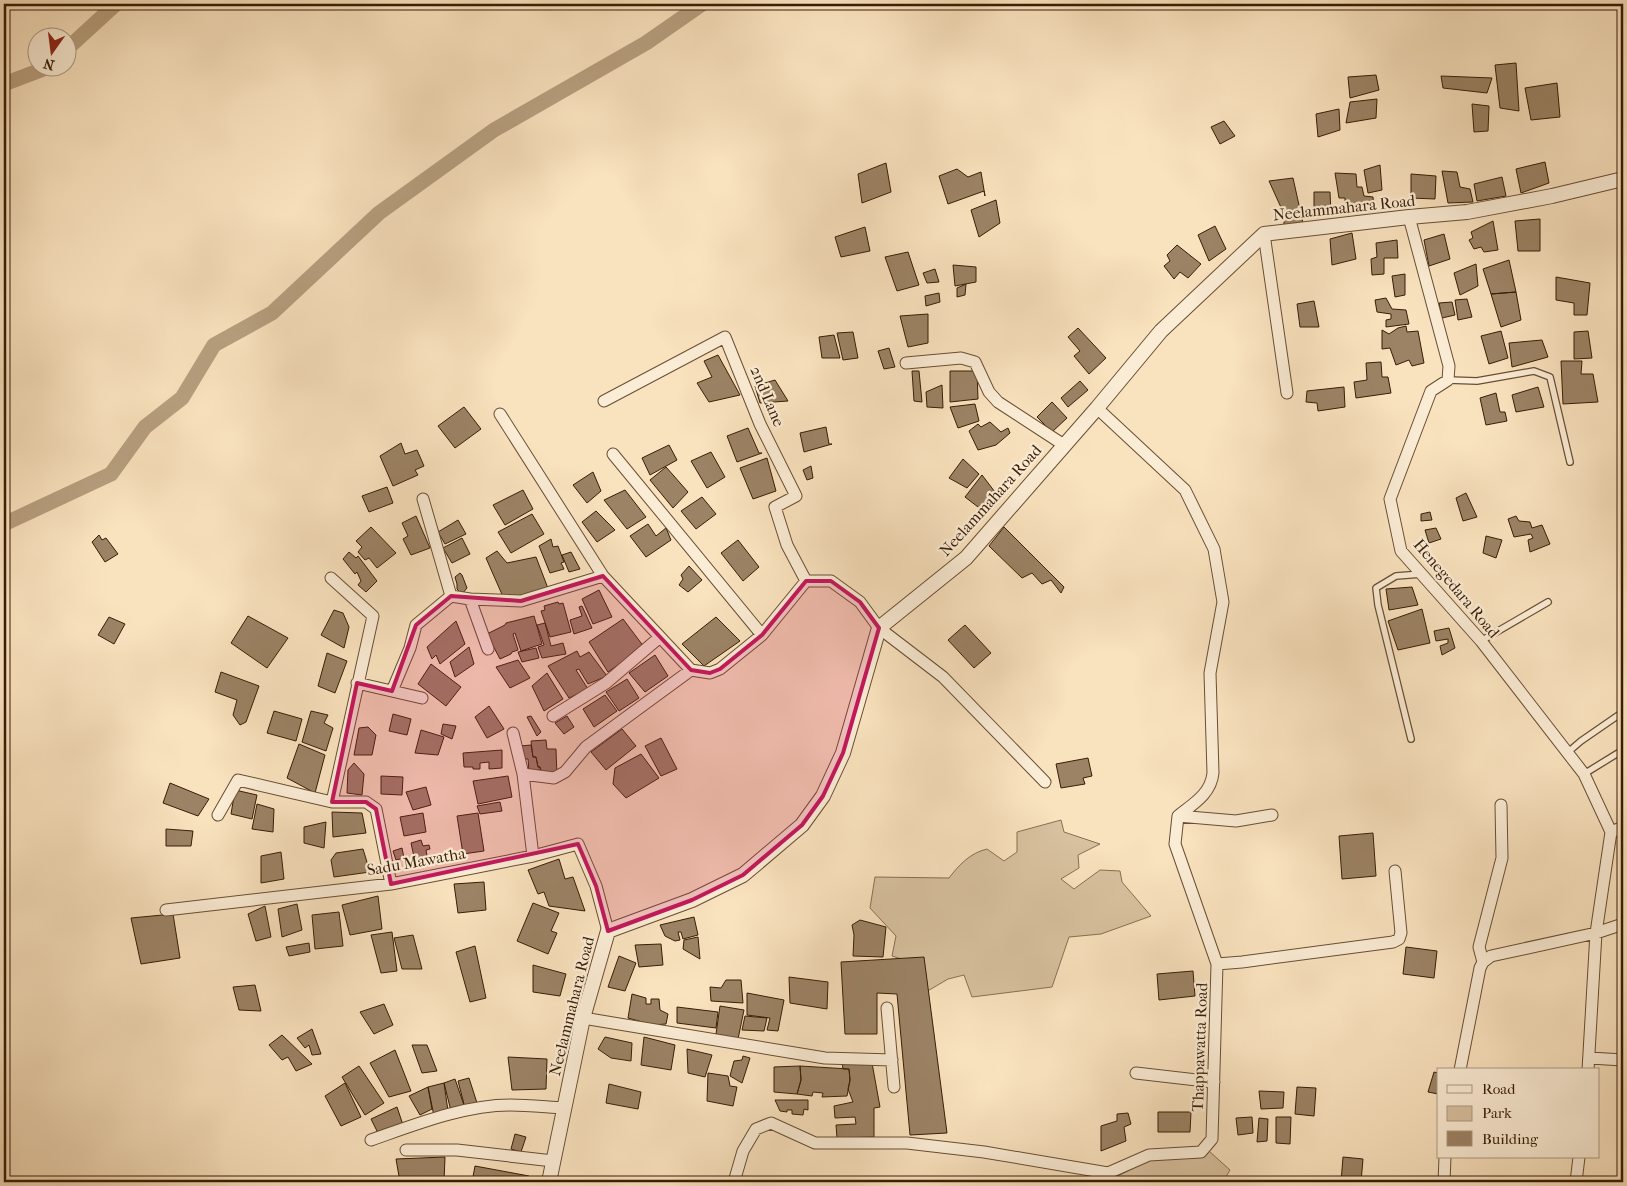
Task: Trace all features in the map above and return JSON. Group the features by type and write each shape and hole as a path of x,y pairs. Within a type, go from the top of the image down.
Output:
{"street":[{"name":"Neelammahara Road","path":"549,1182 583,1018 608,931 692,900 742,875 802,825 823,796 843,753 879,628 966,558 1097,408 1160,331 1264,234 1467,212 1552,196 1623,179"},
{"path":"1409,217 1449,366 1448,380"},
{"path":"1264,234 1287,392"},
{"name":"2nd Lane","path":"604,401 726,337 760,424 796,496 775,508 787,545 806,581"},
{"path":"906,363 961,358 975,362 989,392 998,402 1064,445"},
{"name":"Henegedara Road","path":"1448,380 1431,391 1390,499 1402,552 1481,642 1584,774 1610,832"},
{"path":"1097,408 1186,490 1214,549 1224,602 1210,673 1212,783 1205,794 1178,816 1175,844 1217,964"},
{"path":"500,414 603,576 691,670 710,673 720,669 762,635 806,581 831,581 860,602 879,628 943,677 1045,782"},
{"path":"613,454 762,635"},
{"path":"423,499 451,596"},
{"path":"392,691 410,648 416,624 451,596 470,599 521,601 603,576"},
{"path":"331,578 373,616 332,802"},
{"path":"470,599 488,649"},
{"path":"553,716 606,683 660,637"},
{"path":"523,774 554,778 564,772 586,747 691,670"},
{"path":"358,683 422,698"},
{"path":"514,733 523,774 533,856"},
{"path":"218,815 238,780 332,802 366,802 376,809 391,884"},
{"path":"1483,962 1480,947 1502,858 1501,805"},
{"path":"1178,816 1236,821 1272,815"},
{"path":"1623,827 1610,832 1596,933 1589,1064 1623,1060"},
{"name":"Sadu Mawatha","path":"166,910 391,884 533,856 578,844 596,886 608,931"},
{"name":"Thappawatta Road","path":"1109,1177 1148,1155 1201,1152 1212,1139 1217,964 1393,942 1399,939 1401,933 1395,872"},
{"path":"1460,1068 1480,968 1483,962 1491,956 1596,933 1623,924"},
{"path":"888,1008 894,1087"},
{"path":"583,1018 825,1058 892,1060"},
{"path":"1136,1073 1214,1082"},
{"path":"371,1140 425,1121 473,1109 509,1105 564,1108"},
{"path":"734,1182 743,1151 756,1129 771,1124 815,1143 907,1143 984,1152 1109,1177"},
{"path":"406,1150 457,1150 553,1161"},
{"path":"1444,1182 1445,1158"},
{"path":"1576,1182 1579,1158"}],"lane":[{"path":"1448,380 1477,381 1534,371 1550,377 1570,462"},
{"path":"1411,739 1378,605 1376,588 1396,576 1422,574"},
{"path":"1481,642 1548,602"},
{"path":"1568,753 1581,741 1623,712"},
{"path":"1584,774 1623,750"}],"highlighted area":[{"path":"603,576 691,670 710,673 720,669 762,635 806,581 831,581 860,602 879,628 843,753 823,796 802,825 743,875 692,900 608,931 596,886 578,844 391,884 376,809 366,802 332,802 357,683 392,691 416,625 451,596 521,601"}],"green space":[{"path":"1061,820 1064,832 1100,844 1078,855 1079,868 1061,879 1074,889 1100,870 1120,871 1122,882 1151,916 1101,934 1069,937 1052,987 972,997 964,975 948,979 926,992 921,965 892,956 896,936 870,908 875,877 949,878 965,860 975,853 987,849 1004,861 1017,852 1017,832"},
{"path":"1209,1151 1230,1170 1223,1182 1116,1182 1116,1177 1153,1158"}],"building":[{"path":"1516,63 1519,111 1500,108 1495,65"},
{"path":"1376,75 1379,90 1350,98 1348,77"},
{"path":"1441,76 1492,78 1487,93 1443,88"},
{"path":"1557,83 1560,117 1531,120 1525,88"},
{"path":"1377,99 1376,118 1346,123 1350,102"},
{"path":"1472,104 1489,106 1488,131 1474,132"},
{"path":"1339,109 1340,130 1318,137 1316,114"},
{"path":"1224,121 1235,136 1220,144 1211,127"},
{"path":"1545,162 1549,183 1521,193 1516,169"},
{"path":"886,163 891,192 862,203 858,174"},
{"path":"1380,165 1382,190 1368,193 1364,170"},
{"path":"957,169 968,177 981,172 985,196 984,191 948,204 939,176"},
{"path":"1442,171 1457,172 1460,187 1470,189 1473,202 1448,203"},
{"path":"1335,173 1356,174 1357,187 1362,187 1364,196 1373,197 1374,211 1345,214 1345,198 1339,198"},
{"path":"1411,174 1436,176 1435,199 1411,198"},
{"path":"1502,177 1506,196 1477,201 1474,184"},
{"path":"1293,178 1303,223 1284,226 1284,214 1269,181"},
{"path":"1314,192 1330,192 1331,215 1314,217"},
{"path":"996,200 1000,223 979,237 971,210"},
{"path":"1540,219 1540,251 1518,251 1515,221"},
{"path":"1493,221 1498,250 1484,252 1481,247 1474,249 1469,240 1473,238 1471,232"},
{"path":"1215,226 1226,249 1209,261 1198,235"},
{"path":"865,227 870,251 841,257 835,237"},
{"path":"1352,233 1356,259 1332,265 1330,239"},
{"path":"1444,234 1450,259 1429,266 1424,240"},
{"path":"1397,240 1398,258 1384,258 1384,274 1372,275 1371,259 1377,257 1376,243"},
{"path":"1177,245 1201,264 1188,278 1180,272 1174,279 1164,266 1170,261 1167,255"},
{"path":"908,252 919,285 897,291 885,257"},
{"path":"1509,260 1516,292 1491,294 1483,269"},
{"path":"1476,264 1478,286 1460,295 1454,273"},
{"path":"953,265 976,267 976,282 955,286"},
{"path":"935,269 939,282 927,283 923,273"},
{"path":"1405,274 1405,295 1395,297 1392,276"},
{"path":"1556,277 1590,283 1587,315 1574,315 1574,303 1556,300"},
{"path":"966,284 965,295 957,297 957,288"},
{"path":"1516,292 1521,320 1501,327 1491,294"},
{"path":"939,293 940,302 926,306 925,296"},
{"path":"1386,298 1392,309 1406,310 1409,324 1386,327 1386,320 1391,319 1391,314 1377,312 1375,300"},
{"path":"1467,299 1472,317 1458,320 1455,300"},
{"path":"1314,301 1319,327 1300,327 1297,304"},
{"path":"1452,302 1455,315 1442,318 1439,303"},
{"path":"928,314 928,343 908,347 900,316"},
{"path":"1406,326 1407,332 1418,331 1424,363 1412,366 1409,360 1396,365 1390,348 1382,349 1382,330 1389,334 1398,328"},
{"path":"1078,328 1106,358 1089,374 1074,356 1080,351 1068,337"},
{"path":"1501,331 1508,358 1489,364 1481,336"},
{"path":"1588,331 1592,358 1574,359 1574,332"},
{"path":"853,332 858,358 843,360 837,333"},
{"path":"834,335 840,358 822,358 819,337"},
{"path":"1542,340 1548,357 1512,367 1509,343"},
{"path":"889,348 895,367 884,369 878,351"},
{"path":"718,355 740,395 709,402 697,383 712,377 704,361"},
{"path":"1561,361 1582,361 1581,374 1593,374 1598,402 1563,404"},
{"path":"1381,362 1382,377 1388,377 1391,393 1356,398 1354,382 1367,380 1366,363"},
{"path":"912,371 919,371 922,402 914,401"},
{"path":"950,371 977,371 978,399 950,402"},
{"path":"775,380 788,401 760,403 755,386"},
{"path":"1080,381 1088,390 1068,407 1061,398"},
{"path":"942,385 943,408 927,407 926,392"},
{"path":"1344,387 1345,407 1318,411 1317,403 1306,402 1307,391"},
{"path":"1538,387 1544,407 1516,412 1512,395"},
{"path":"1496,393 1500,412 1505,412 1507,421 1486,425 1480,398"},
{"path":"1052,402 1067,418 1052,432 1037,417"},
{"path":"975,404 979,421 958,428 950,407"},
{"path":"464,407 481,429 455,448 438,426"},
{"path":"990,422 1001,432 1008,428 1010,433 996,445 978,450 969,431 978,424 981,427"},
{"path":"826,427 829,444 832,444 804,452 800,433"},
{"path":"748,428 759,453 762,453 737,462 727,436"},
{"path":"401,443 405,454 417,450 424,466 415,470 418,475 393,486 380,456"},
{"path":"669,445 677,460 650,475 642,458"},
{"path":"711,452 725,477 707,488 691,461"},
{"path":"767,458 776,491 753,499 740,468"},
{"path":"963,459 979,474 967,488 949,478"},
{"path":"811,466 813,478 807,480 803,470"},
{"path":"666,467 688,492 673,508 650,480"},
{"path":"593,472 601,491 587,503 573,485"},
{"path":"982,475 995,492 982,510 965,497"},
{"path":"387,487 393,503 369,512 362,496"},
{"path":"523,490 533,509 505,525 493,505"},
{"path":"625,490 646,517 627,529 604,500"},
{"path":"1466,493 1477,517 1463,521 1456,498"},
{"path":"702,497 716,514 696,529 681,511"},
{"path":"596,511 615,530 597,542 582,522"},
{"path":"1430,512 1432,520 1421,521 1421,514"},
{"path":"532,514 544,534 511,553 498,532"},
{"path":"416,516 430,548 411,555 403,539 408,536 402,523"},
{"path":"1516,516 1519,521 1530,522 1532,528 1542,525 1550,544 1530,552 1528,540 1533,538 1531,534 1514,537 1508,519"},
{"path":"458,520 466,534 445,544 438,532"},
{"path":"648,524 656,536 666,528 671,540 646,557 630,536"},
{"path":"371,527 396,553 377,568 369,558 365,560 358,552 362,547 356,541"},
{"path":"1004,527 1064,587 1061,593 1051,580 1042,584 1032,573 1022,578 989,546"},
{"path":"1436,528 1441,539 1429,543 1425,530"},
{"path":"99,535 102,540 106,538 118,554 105,562 92,542"},
{"path":"1486,536 1502,540 1496,558 1483,553"},
{"path":"462,538 470,554 452,563 443,548"},
{"path":"551,539 553,547 558,546 564,562 561,563 564,569 550,573 539,546"},
{"path":"738,540 759,567 743,581 721,553"},
{"path":"497,551 507,563 536,557 549,591 504,599 486,558"},
{"path":"349,552 356,558 358,556 377,581 366,592 358,585 361,581 357,572 355,574 343,559"},
{"path":"571,552 580,569 569,572 562,555"},
{"path":"689,566 702,580 688,592 679,585 683,579 681,575"},
{"path":"460,573 467,588 462,594 457,589 455,577"},
{"path":"1412,587 1418,605 1389,610 1386,589"},
{"path":"599,590 612,617 593,624 582,599"},
{"path":"558,602 559,604 563,603 571,632 550,637 541,611 545,610 544,606"},
{"path":"582,606 592,628 574,634 570,620 582,616 579,607"},
{"path":"1422,609 1430,643 1398,650 1388,621"},
{"path":"334,610 343,613 349,627 344,648 321,635"},
{"path":"248,616 288,638 267,668 231,643"},
{"path":"534,616 542,644 521,651 515,633 513,634 518,650 500,659 487,634 506,623"},
{"path":"109,617 125,624 114,644 98,635"},
{"path":"716,617 740,641 704,666 682,644"},
{"path":"623,619 644,647 608,672 589,642"},
{"path":"456,621 465,644 440,664 436,655 432,659 427,647"},
{"path":"545,623 551,646 563,643 566,654 542,658 538,647 544,645 537,625"},
{"path":"965,625 991,653 974,668 948,640"},
{"path":"1449,628 1455,648 1442,655 1440,646 1448,643 1448,639 1436,641 1434,631"},
{"path":"469,647 474,664 455,677 450,662"},
{"path":"536,648 539,658 522,662 518,652"},
{"path":"577,651 580,657 589,652 607,676 588,684 579,669 576,670 588,689 569,698 548,666"},
{"path":"327,653 347,661 335,693 318,686"},
{"path":"655,655 668,676 645,692 629,673"},
{"path":"518,660 530,678 510,688 496,667"},
{"path":"431,664 461,687 446,706 418,684"},
{"path":"221,672 259,686 246,722 240,725 233,715 237,700 215,692"},
{"path":"547,673 563,699 544,711 532,686"},
{"path":"627,679 639,698 619,711 606,692"},
{"path":"605,695 617,711 594,727 583,709"},
{"path":"489,706 504,729 487,738 475,717"},
{"path":"274,711 302,719 296,741 267,733"},
{"path":"311,711 328,715 324,723 333,728 326,751 302,742"},
{"path":"393,714 411,719 407,735 389,731"},
{"path":"531,716 541,732 537,736 527,717"},
{"path":"567,716 574,727 564,734 555,723"},
{"path":"443,724 456,726 452,739 441,734"},
{"path":"368,727 376,735 372,755 354,755 359,728"},
{"path":"622,729 636,746 606,770 591,752"},
{"path":"421,730 444,737 438,755 415,753"},
{"path":"661,738 677,769 661,776 645,746"},
{"path":"546,740 547,749 556,749 557,776 541,776 536,757 533,757 531,741"},
{"path":"299,744 325,755 315,793 287,778"},
{"path":"531,745 533,757 536,757 538,767 541,770 529,771 528,759 521,759 520,746"},
{"path":"502,750 502,768 489,769 489,762 480,763 480,769 464,767 463,753"},
{"path":"641,754 659,778 626,798 613,784 615,768"},
{"path":"1088,758 1092,776 1083,778 1085,784 1061,788 1056,764"},
{"path":"354,763 364,774 362,795 347,793 348,770"},
{"path":"381,776 403,777 402,795 381,794"},
{"path":"508,776 512,797 478,804 473,781"},
{"path":"170,783 209,799 198,816 163,803"},
{"path":"426,787 431,805 413,810 406,792"},
{"path":"235,790 257,795 252,819 231,814"},
{"path":"500,802 502,811 480,814 477,806"},
{"path":"257,804 274,809 273,832 252,829"},
{"path":"332,812 362,813 366,833 333,837"},
{"path":"423,813 426,832 404,836 400,817"},
{"path":"478,813 484,851 463,854 457,816"},
{"path":"326,822 324,848 304,843 304,827"},
{"path":"166,829 193,831 191,846 166,846"},
{"path":"1373,833 1376,876 1342,879 1339,836"},
{"path":"421,840 423,846 429,845 430,849 426,850 428,862 416,866 411,843"},
{"path":"402,848 404,858 396,860 393,851"},
{"path":"363,849 370,872 334,877 331,860 336,853"},
{"path":"281,852 284,879 261,883 261,856"},
{"path":"559,859 565,879 573,877 585,911 549,906 544,892 538,894 528,870"},
{"path":"484,882 486,910 458,913 454,884"},
{"path":"378,896 382,929 350,935 342,905"},
{"path":"533,903 559,913 551,931 557,933 548,954 517,941"},
{"path":"297,904 302,930 282,937 278,909"},
{"path":"265,906 271,937 256,941 248,914"},
{"path":"339,912 343,946 315,949 312,915"},
{"path":"173,914 180,958 141,964 131,918"},
{"path":"694,917 698,935 683,939 681,932 678,932 680,940 675,941 665,936 660,925"},
{"path":"860,920 886,927 883,957 853,956 854,935 852,925"},
{"path":"392,932 397,971 381,973 371,935"},
{"path":"413,935 422,969 402,969 394,938"},
{"path":"698,937 700,959 683,949 684,940"},
{"path":"309,943 310,952 289,956 286,947"},
{"path":"661,944 663,965 639,967 635,945"},
{"path":"475,946 486,998 470,1002 456,952"},
{"path":"1406,947 1437,951 1434,978 1403,974"},
{"path":"619,956 636,963 625,991 608,987"},
{"path":"924,957 947,1133 910,1135 897,994 877,993 877,1034 845,1034 841,962"},
{"path":"533,965 566,974 560,996 533,992"},
{"path":"1193,971 1195,996 1159,1000 1157,974"},
{"path":"789,977 828,982 827,1009 790,1003"},
{"path":"726,980 741,980 743,1003 711,1001 710,987 721,988"},
{"path":"255,985 261,1011 239,1010 233,987"},
{"path":"747,993 784,1000 778,1031 767,1030 770,1018 747,1015"},
{"path":"632,994 646,998 646,1004 651,1004 651,999 659,999 660,1010 668,1014 666,1024 653,1025 628,1018"},
{"path":"384,1004 393,1025 374,1034 360,1012"},
{"path":"720,1006 744,1010 738,1039 716,1034"},
{"path":"677,1007 718,1012 716,1028 677,1023"},
{"path":"745,1016 767,1018 764,1031 742,1030"},
{"path":"312,1029 321,1054 312,1055 309,1045 305,1048 297,1038"},
{"path":"282,1035 312,1064 296,1071 288,1057 282,1060 269,1045"},
{"path":"605,1037 632,1043 631,1061 611,1058 598,1049"},
{"path":"644,1037 675,1045 671,1070 641,1065"},
{"path":"412,1045 427,1045 437,1071 422,1073"},
{"path":"687,1049 712,1055 705,1077 688,1073"},
{"path":"395,1050 411,1091 389,1097 370,1063"},
{"path":"743,1056 750,1058 742,1083 730,1076 734,1061 742,1060"},
{"path":"508,1057 547,1059 546,1089 512,1090"},
{"path":"842,1062 872,1063 880,1107 874,1108 874,1137 837,1138 836,1125 856,1124 855,1117 835,1118 834,1106 853,1102 848,1089 850,1080 849,1069 843,1069"},
{"path":"359,1066 384,1103 365,1115 342,1077"},
{"path":"800,1066 801,1080 797,1094 774,1092 774,1067"},
{"path":"800,1066 849,1069 850,1080 847,1096 822,1097 823,1093 813,1092 812,1096 797,1094 801,1080"},
{"path":"1434,1072 1437,1073 1437,1094 1428,1092"},
{"path":"708,1073 728,1076 730,1086 737,1087 733,1106 707,1101"},
{"path":"469,1078 477,1103 465,1108 458,1081"},
{"path":"455,1079 465,1108 451,1111 444,1083"},
{"path":"345,1083 361,1117 341,1126 325,1096"},
{"path":"444,1083 448,1111 434,1116 428,1087"},
{"path":"609,1084 641,1092 638,1109 606,1103"},
{"path":"428,1087 432,1109 420,1115 409,1096"},
{"path":"1297,1087 1316,1088 1314,1116 1295,1114"},
{"path":"1259,1091 1284,1092 1283,1108 1261,1109"},
{"path":"775,1100 808,1100 808,1110 804,1109 803,1115 792,1114 792,1110 787,1110 787,1112 780,1111"},
{"path":"397,1107 403,1125 379,1135 371,1119"},
{"path":"1158,1112 1191,1112 1190,1132 1158,1132"},
{"path":"1128,1113 1131,1124 1124,1127 1126,1141 1101,1151 1101,1126 1117,1121 1117,1114"},
{"path":"1252,1117 1253,1133 1238,1135 1236,1118"},
{"path":"1276,1117 1291,1117 1290,1144 1276,1143"},
{"path":"1259,1118 1268,1119 1267,1141 1257,1142"},
{"path":"515,1134 526,1137 521,1152 511,1149"},
{"path":"445,1157 444,1181 400,1182 396,1159"},
{"path":"1343,1157 1363,1159 1361,1182 1341,1182"},
{"path":"475,1166 529,1176 528,1182 472,1182"},
{"path":"1598,1177 1623,1178 1623,1182 1597,1182"}],"waterway":[{"path":"78,39 116,4"},
{"path":"4,524 111,474 145,427 182,398 214,345 272,313 379,213 494,130 646,43 702,4"},
{"path":"4,84 28,75"}]}
